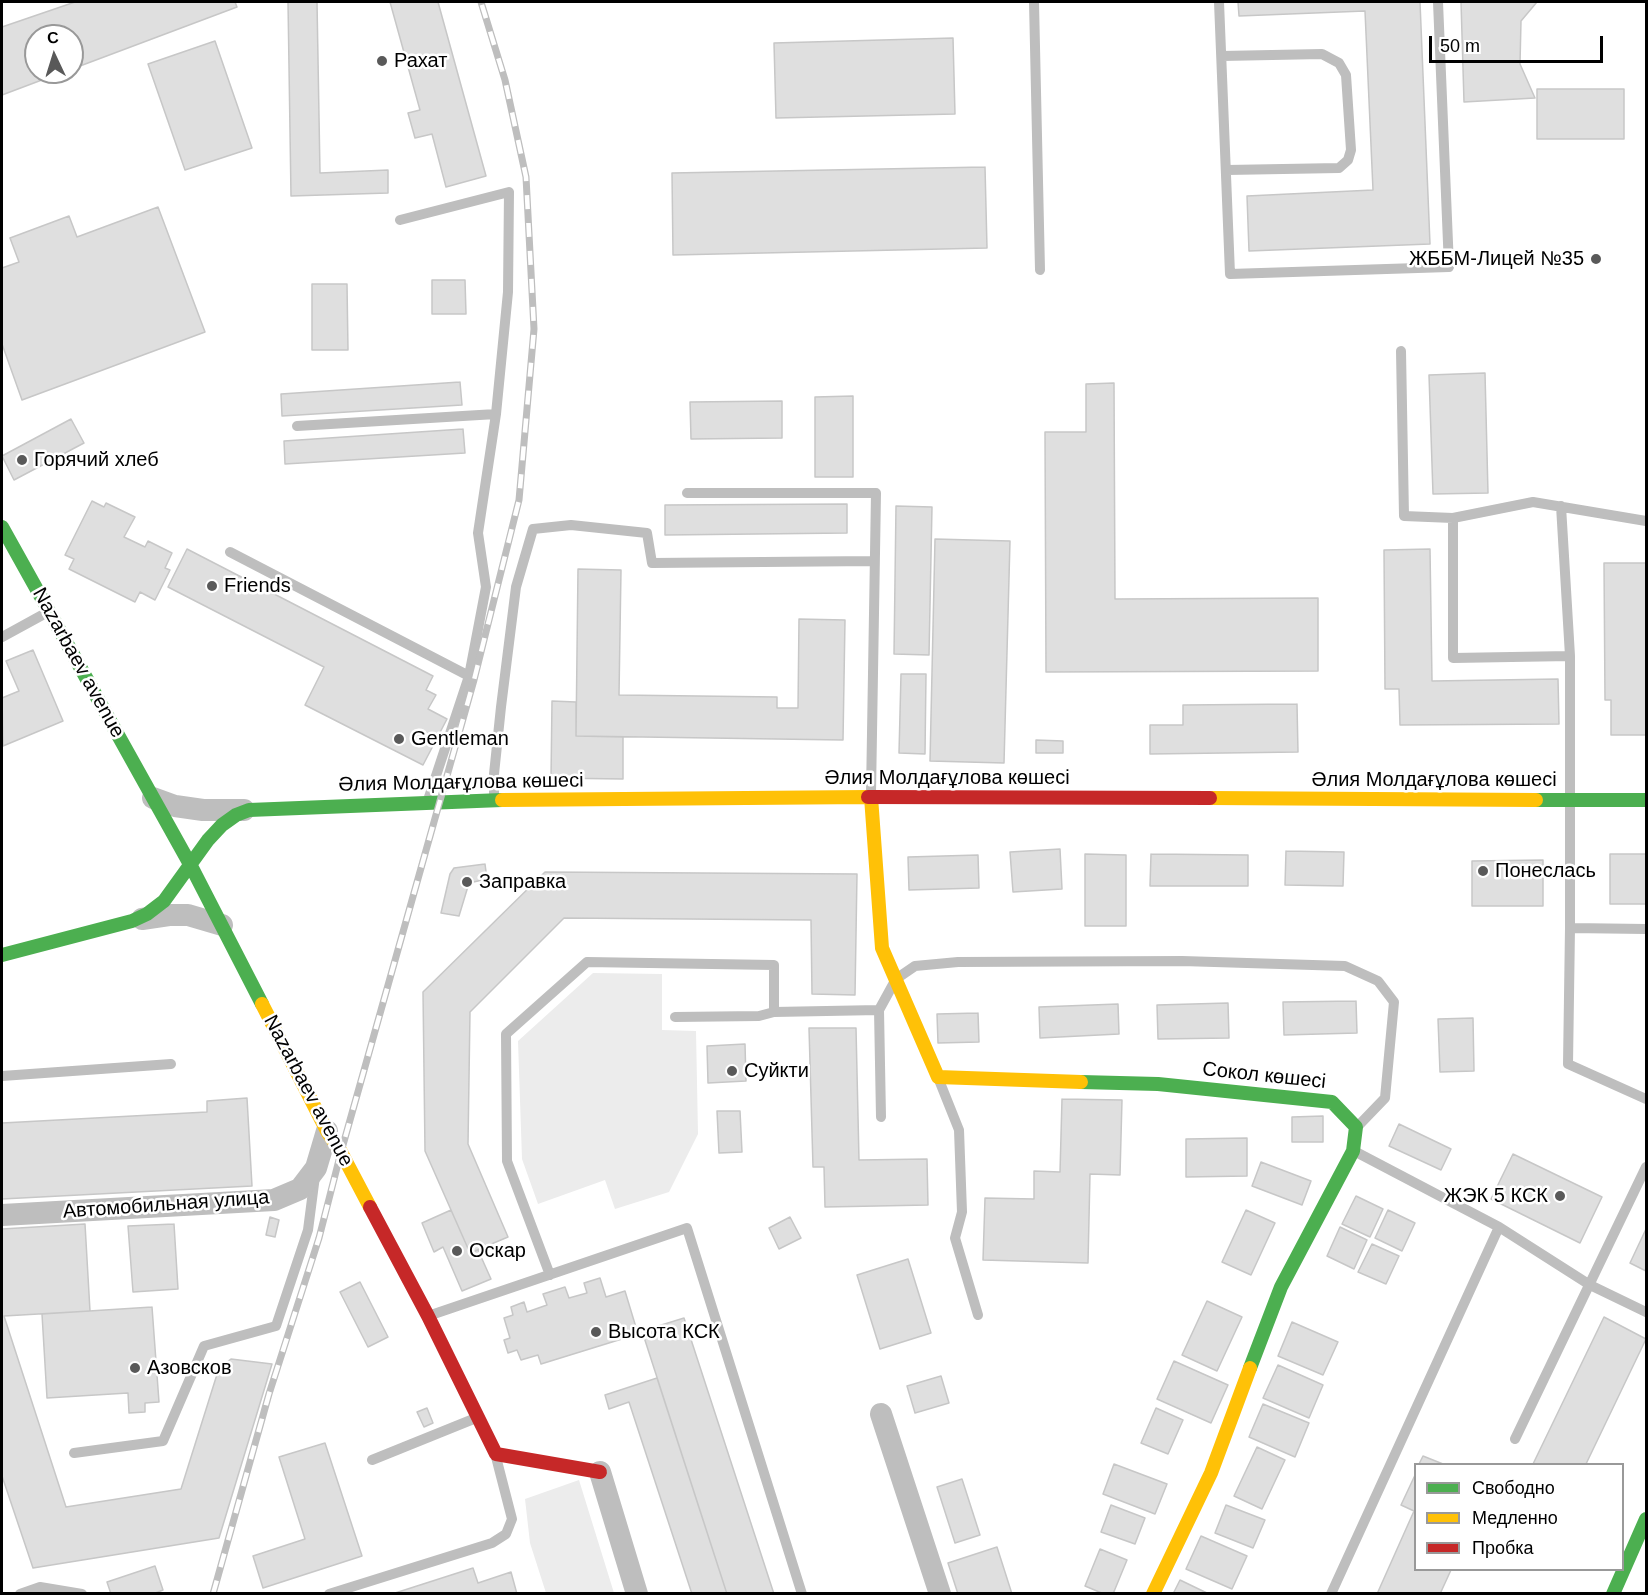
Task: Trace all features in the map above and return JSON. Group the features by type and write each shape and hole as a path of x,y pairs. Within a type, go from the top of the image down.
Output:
{"street":[{"name":"Nazarbaev avenue","path":"2,526 191,866 327,1131 341,1152 428,1316 496,1454"},
{"name":"Әлия Молдағұлова көшесі","path":"249,810 428,801 871,797 1647,800"},
{"path":"871,797 882,948 938,1077"},
{"path":"153,798 176,806 203,810 249,810"},
{"path":"132,921 157,908 222,825 236,815 249,810"},
{"path":"2,955 132,921 169,915 188,915 222,925"},
{"name":"Сокол көшесі","path":"938,1077 1158,1084 1332,1102 1356,1127"},
{"path":"1153,1593 1211,1473 1281,1287 1353,1151 1356,1127"},
{"name":"Автомобильная улица","path":"2,1215 274,1200 300,1189 316,1168 327,1131"},
{"path":"881,1414 940,1593"},
{"path":"496,1454 600,1472 637,1593"},
{"path":"1624,1568 1647,1519"},
{"path":"1612,1593 1622,1571"}],"lane":[{"path":"1034,2 1040,270"},
{"path":"1219,2 1230,274 1449,267 1438,2"},
{"path":"1222,56 1322,54 1339,63 1346,75 1351,150 1348,160 1339,168 1227,170"},
{"path":"400,219 509,192 508,292 496,414 477,533 486,587 469,676 428,801"},
{"path":"1401,351 1404,516 1454,518 1533,502 1647,521"},
{"path":"297,426 496,414"},
{"path":"687,493 876,493 871,797"},
{"path":"1561,506 1570,656 1568,1064 1647,1099"},
{"path":"1454,518 1453,658 1570,656"},
{"path":"494,800 495,763 516,587 533,530 571,525 647,533 652,563 874,561"},
{"path":"230,552 469,676"},
{"path":"2,637 49,611"},
{"path":"1570,928 1647,929"},
{"path":"881,1117 879,1010 896,979 915,966 958,962 1182,960 1345,966 1378,981 1394,1002 1385,1098 1356,1127"},
{"path":"550,1275 507,1161 506,1034 586,962 774,965 774,1012"},
{"path":"675,1017 759,1016 774,1012 879,1010"},
{"path":"2,1076 171,1064"},
{"path":"938,1077 959,1130 962,1212 955,1238 978,1315"},
{"path":"1353,1151 1499,1227 1590,1285 1647,1312"},
{"path":"1515,1439 1647,1167"},
{"path":"74,1453 163,1441 204,1346 276,1326 308,1230 316,1168"},
{"path":"1331,1593 1499,1227"},
{"path":"428,1316 687,1228 802,1593"},
{"path":"372,1460 477,1418"},
{"path":"330,1593 492,1543 506,1534 512,1519 496,1454"},
{"path":"20,1593 40,1587 82,1593"}],"shaded area":[{"path":"593,973 662,974 662,1030 696,1031 698,1134 669,1192 615,1209 605,1180 538,1204 522,1159 518,1041"},
{"path":"579,1480 614,1593 546,1593 530,1543 525,1499"}],"building":[{"path":"75,2 235,2 237,7 84,64 84,24 24,24 24,84 31,84 2,95 2,27"},
{"path":"288,2 317,2 320,173 388,170 388,193 291,196"},
{"path":"390,2 438,2 486,176 446,187 432,134 415,138 408,113 420,110"},
{"path":"1238,2 1420,2 1430,244 1249,251 1247,196 1373,190 1365,11 1239,16"},
{"path":"1461,2 1537,2 1521,21 1520,64 1535,98 1464,102"},
{"path":"953,38 955,114 776,118 774,43"},
{"path":"215,41 252,148 185,170 148,64"},
{"path":"1537,89 1624,89 1624,139 1537,139"},
{"path":"985,167 987,248 673,255 672,173"},
{"path":"158,207 205,332 22,400 2,344 2,268 19,262 10,238 69,216 77,237"},
{"path":"432,280 465,280 466,314 432,314"},
{"path":"312,284 347,284 348,350 312,350"},
{"path":"1485,373 1488,493 1433,494 1429,375"},
{"path":"460,382 462,405 282,416 281,394"},
{"path":"1114,383 1115,599 1318,598 1318,671 1046,672 1045,432 1086,432 1086,384"},
{"path":"853,396 853,477 815,477 815,397"},
{"path":"782,401 782,438 691,439 690,402"},
{"path":"71,419 84,443 14,480 2,456"},
{"path":"463,429 465,453 285,464 284,441"},
{"path":"92,501 104,507 106,503 135,517 124,537 145,547 148,541 172,553 165,568 170,570 155,600 140,592 135,602 69,569 74,559 65,555"},
{"path":"847,504 847,533 665,535 665,505"},
{"path":"896,506 932,507 929,655 894,654"},
{"path":"935,539 1010,541 1004,763 930,761"},
{"path":"187,549 433,676 426,690 436,695 428,709 447,719 423,765 305,705 324,667 168,587"},
{"path":"1430,549 1432,681 1558,679 1559,724 1400,725 1399,689 1385,689 1384,550"},
{"path":"1604,563 1646,563 1646,735 1611,735 1611,700 1605,700"},
{"path":"578,569 621,570 619,695 777,697 777,708 798,708 799,619 845,620 843,740 576,736"},
{"path":"33,650 63,721 3,746 2,698 19,691 6,661"},
{"path":"901,674 926,674 925,754 899,753"},
{"path":"552,701 576,702 576,736 623,737 623,779 551,778"},
{"path":"1297,704 1298,752 1150,754 1150,725 1183,725 1183,705"},
{"path":"1036,740 1063,741 1063,753 1036,753"},
{"path":"1060,849 1062,889 1013,892 1010,852"},
{"path":"1286,851 1344,852 1343,886 1285,885"},
{"path":"1085,854 1126,855 1126,926 1085,926"},
{"path":"1151,854 1248,855 1248,886 1150,886"},
{"path":"1610,854 1646,854 1646,904 1610,904"},
{"path":"978,855 979,888 909,890 908,857"},
{"path":"1543,860 1543,906 1472,906 1472,861"},
{"path":"485,864 487,879 469,883 459,916 441,913 450,874 454,868"},
{"path":"545,872 857,874 855,995 812,994 811,920 564,918 470,1012 468,1144 508,1237 470,1253 425,1151 423,992"},
{"path":"1356,1001 1357,1033 1284,1035 1283,1002"},
{"path":"1228,1003 1229,1038 1158,1039 1157,1005"},
{"path":"1118,1004 1119,1034 1040,1038 1039,1007"},
{"path":"978,1013 979,1042 938,1043 937,1014"},
{"path":"1473,1018 1474,1071 1440,1072 1438,1019"},
{"path":"809,1028 856,1028 859,1160 927,1159 928,1205 825,1207 824,1167 813,1167"},
{"path":"745,1044 746,1081 708,1083 707,1046"},
{"path":"247,1098 252,1186 2,1199 2,1123 207,1112 207,1101"},
{"path":"1062,1099 1122,1100 1120,1175 1090,1174 1088,1263 983,1260 985,1198 1034,1199 1034,1171 1060,1172"},
{"path":"717,1111 740,1111 742,1152 719,1153"},
{"path":"1323,1116 1323,1142 1292,1142 1292,1117"},
{"path":"1399,1124 1451,1149 1441,1170 1389,1146"},
{"path":"1247,1138 1247,1176 1186,1177 1186,1139"},
{"path":"1513,1154 1602,1197 1580,1243 1491,1199"},
{"path":"1261,1162 1311,1181 1302,1205 1252,1186"},
{"path":"1356,1196 1383,1209 1370,1237 1342,1224"},
{"name":"Оскар","path":"451,1210 470,1253 478,1250 491,1279 462,1291 443,1247 434,1252 422,1223"},
{"path":"1246,1210 1275,1223 1251,1275 1222,1262"},
{"path":"1388,1210 1415,1223 1402,1251 1375,1238"},
{"path":"270,1217 279,1220 275,1237 266,1235"},
{"path":"790,1217 801,1238 779,1249 769,1228"},
{"path":"85,1224 90,1311 4,1316 66,1507 181,1489 219,1368 231,1359 272,1364 219,1538 33,1568 2,1476 2,1229"},
{"path":"174,1224 178,1289 133,1292 128,1226"},
{"path":"1340,1227 1367,1240 1354,1269 1327,1256"},
{"path":"1646,1229 1646,1271 1630,1263"},
{"path":"1372,1244 1399,1256 1386,1284 1358,1272"},
{"path":"908,1259 931,1333 880,1349 857,1275"},
{"path":"600,1278 606,1297 625,1291 638,1334 541,1364 538,1355 521,1360 517,1350 508,1353 504,1340 510,1338 504,1318 513,1315 511,1307 524,1302 527,1312 547,1305 543,1294 565,1287 569,1298 587,1293 584,1283"},
{"path":"360,1282 388,1337 368,1347 340,1292"},
{"path":"1207,1301 1242,1317 1217,1371 1182,1355"},
{"path":"152,1307 159,1402 145,1403 145,1412 129,1413 128,1393 47,1398 42,1314"},
{"path":"1604,1317 1646,1339 1586,1463 1533,1463"},
{"path":"684,1318 774,1594 727,1594 642,1331"},
{"path":"1292,1322 1338,1342 1323,1375 1278,1356"},
{"path":"1174,1361 1228,1385 1211,1423 1157,1399"},
{"path":"1278,1365 1323,1385 1309,1418 1263,1398"},
{"path":"941,1376 949,1403 915,1413 907,1386"},
{"path":"657,1378 727,1594 692,1594 629,1402 609,1409 605,1395"},
{"path":"1263,1404 1309,1423 1295,1457 1249,1437"},
{"path":"427,1408 433,1423 424,1427 417,1412"},
{"path":"1156,1408 1183,1420 1168,1454 1141,1443"},
{"path":"325,1443 362,1556 263,1588 253,1556 305,1539 279,1457"},
{"path":"1257,1447 1285,1460 1262,1509 1234,1496"},
{"path":"1423,1456 1440,1463 1420,1463"},
{"path":"1114,1464 1167,1484 1155,1514 1103,1494"},
{"path":"1414,1477 1414,1511 1401,1505"},
{"path":"962,1479 980,1535 955,1543 937,1487"},
{"path":"1111,1505 1145,1518 1135,1544 1101,1532"},
{"path":"1226,1505 1265,1520 1253,1548 1215,1533"},
{"path":"1414,1511 1414,1571 1451,1571 1440,1594 1377,1594"},
{"path":"1201,1536 1247,1556 1232,1589 1186,1569"},
{"path":"997,1547 1012,1594 958,1594 948,1563"},
{"path":"1100,1549 1127,1560 1113,1594 1104,1594 1085,1586"},
{"path":"155,1566 163,1590 153,1594 111,1594 107,1582"},
{"path":"473,1568 478,1583 511,1572 517,1594 392,1594"},
{"path":"1180,1580 1209,1594 1173,1594"}],"railway":[{"path":"213,1594 269,1394 319,1238 341,1152 474,680 519,500 534,329 526,177 505,80 481,2"}],"traffic: fast":[{"path":"2,527 191,866 262,1004"},
{"path":"2,955 132,921 147,914 164,901 208,840 222,825 236,815 249,810 502,800"},
{"path":"1536,800 1646,800"},
{"path":"1081,1082 1158,1084 1332,1102 1356,1127 1353,1151 1281,1287 1250,1368"},
{"path":"1624,1569 1646,1519"},
{"path":"1613,1594 1623,1571"}],"traffic: slow":[{"path":"502,800 868,797"},
{"path":"871,797 882,948 938,1077 1081,1082"},
{"path":"1210,798 1536,800"},
{"path":"262,1004 327,1131 341,1152 370,1207"},
{"path":"1153,1594 1211,1473 1250,1368"}],"traffic: jam":[{"path":"868,797 1210,798"},
{"path":"370,1207 428,1316 496,1454 600,1472"}],"place":[{"name":"Рахат","path":"382,61"},
{"name":"ЖББМ-Лицей №35","path":"1596,259"},
{"name":"Горячий хлеб","path":"22,460"},
{"name":"Friends","path":"212,586"},
{"name":"Gentleman","path":"399,739"},
{"name":"Понеслась","path":"1483,871"},
{"name":"Заправка","path":"467,882"},
{"name":"Суйкти","path":"732,1071"},
{"name":"ЖЭК 5 КСК","path":"1560,1196"},
{"name":"Оскар","path":"457,1251"},
{"name":"Высота КСК","path":"596,1332"},
{"name":"Азовсков","path":"135,1368"}]}
